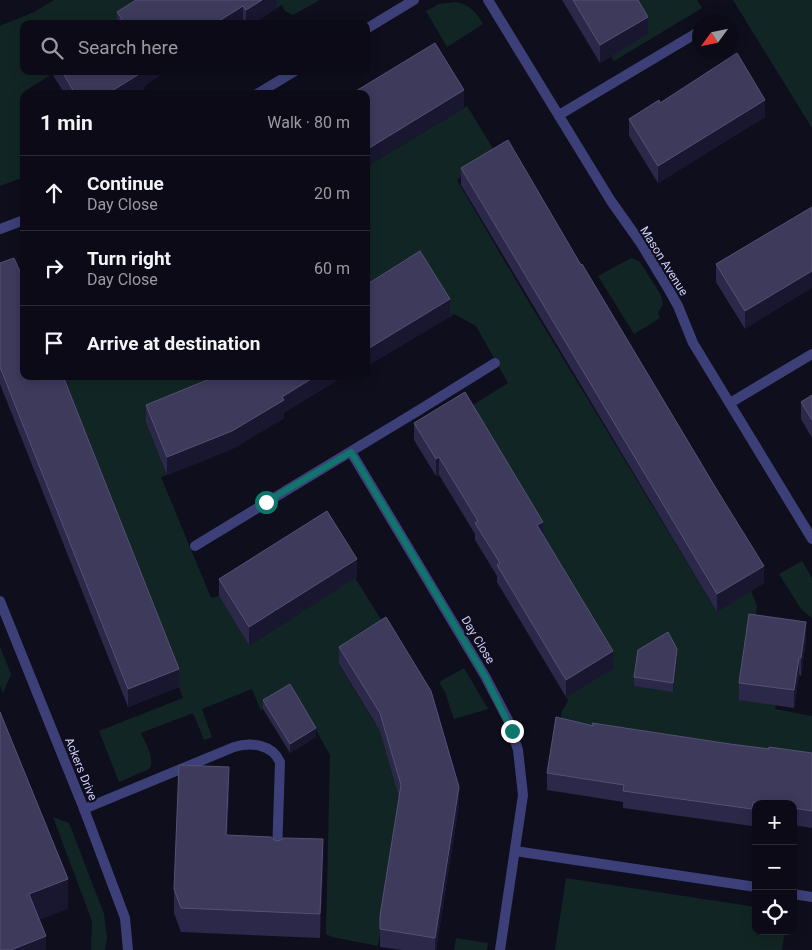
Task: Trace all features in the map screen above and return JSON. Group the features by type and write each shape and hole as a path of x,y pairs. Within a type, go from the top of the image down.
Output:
{"street":[{"path":"370,27 414,0"},
{"name":"Mason Avenue","path":"488,0 611,201 640,242 678,306 694,343 812,539"},
{"path":"558,115 692,36"},
{"path":"264,90 288,75"},
{"path":"0,229 20,222"},
{"path":"730,403 812,354"},
{"path":"195,546 495,363"},
{"name":"Day Close","path":"351,452 485,676 508,720 518,750 523,794 500,950"},
{"name":"Ackers Drive","path":"0,601 84,809 125,918 128,950"},
{"path":"84,809 234,747 249,744 259,745 273,751 280,762 277,859"},
{"path":"515,851 752,886"},
{"path":"797,895 812,897"}],"green space":[{"path":"54,0 164,0 132,20 20,20 20,75 50,75 27,90 20,90 20,178 0,186 0,26 34,12"},
{"path":"273,0 320,0 293,15 285,11 282,5 277,8"},
{"path":"627,0 697,0 702,8 614,61 611,56 647,34"},
{"path":"733,0 812,0 812,128"},
{"path":"456,2 472,10 483,24 447,47 426,11 439,4"},
{"path":"467,106 492,147 494,154 457,180 717,612 751,591 757,606 753,632 776,705 775,709 812,716 812,770 558,735 562,711 568,701 566,697 613,669 465,410 508,383 476,326 454,314 450,317 420,269 370,300 370,165"},
{"path":"631,258 639,261 661,295 663,304 658,313 660,318 634,334 598,276"},
{"path":"58,380 227,380 146,423 167,475 161,477 211,598 219,596 250,645 355,578 382,621 339,665 376,725 411,703 401,805 378,946 332,937 326,934 330,755 312,723 271,699 261,711 252,689 202,709 212,737 204,740 193,713 141,733 151,756 151,765 149,769 119,782 99,731 183,698"},
{"path":"802,561 812,578 812,618 801,609 779,574"},
{"path":"0,647 11,674 3,693 0,686"},
{"path":"464,668 488,709 454,719 445,692 439,682"},
{"path":"53,817 69,823 104,914 107,937 105,950 91,950 92,921"},
{"path":"566,878 752,906 752,935 784,935 782,950 555,950"},
{"path":"456,938 488,943 487,950 454,950"}],"building":[{"path":"136,0 262,0 246,10 243,6 220,20 120,20 122,19 117,12"},
{"path":"573,0 638,0 648,17 600,45"},
{"path":"435,43 464,90 370,148 370,90 358,90"},
{"path":"737,53 765,100 658,166 629,119 659,100 660,103 726,60 737,60"},
{"path":"64,75 138,75 113,90 73,90"},
{"path":"508,140 581,265 764,566 717,594 461,168"},
{"path":"812,207 812,271 745,311 716,264"},
{"path":"420,251 450,299 370,348 370,282"},
{"path":"14,258 20,271 20,380 65,380 179,669 128,689 0,367 0,263"},
{"path":"207,380 310,380 282,397 284,400 232,431 167,457 146,405"},
{"path":"465,392 543,522 537,525 613,651 566,680 497,565 500,563 475,523 478,521 439,457 436,459 414,423"},
{"path":"812,395 812,420 801,402"},
{"path":"327,511 357,559 249,627 219,579"},
{"path":"749,614 806,622 794,690 739,683"},
{"path":"386,617 431,691 459,787 435,938 380,929 380,916 401,785 380,713 339,647"},
{"path":"668,632 677,649 673,683 634,677 638,650"},
{"path":"290,684 316,728 290,744 263,700"},
{"path":"0,712 68,879 29,894 46,936 11,950 0,950"},
{"path":"556,717 594,726 592,723 730,744 812,753 812,811 797,809 797,800 752,800 752,809 623,791 624,785 547,773"},
{"path":"179,765 229,767 226,835 271,837 276,841 283,838 323,839 320,914 181,908 174,889"}],"route":[{"path":"266,502 351,452 485,676 512,731"}]}
